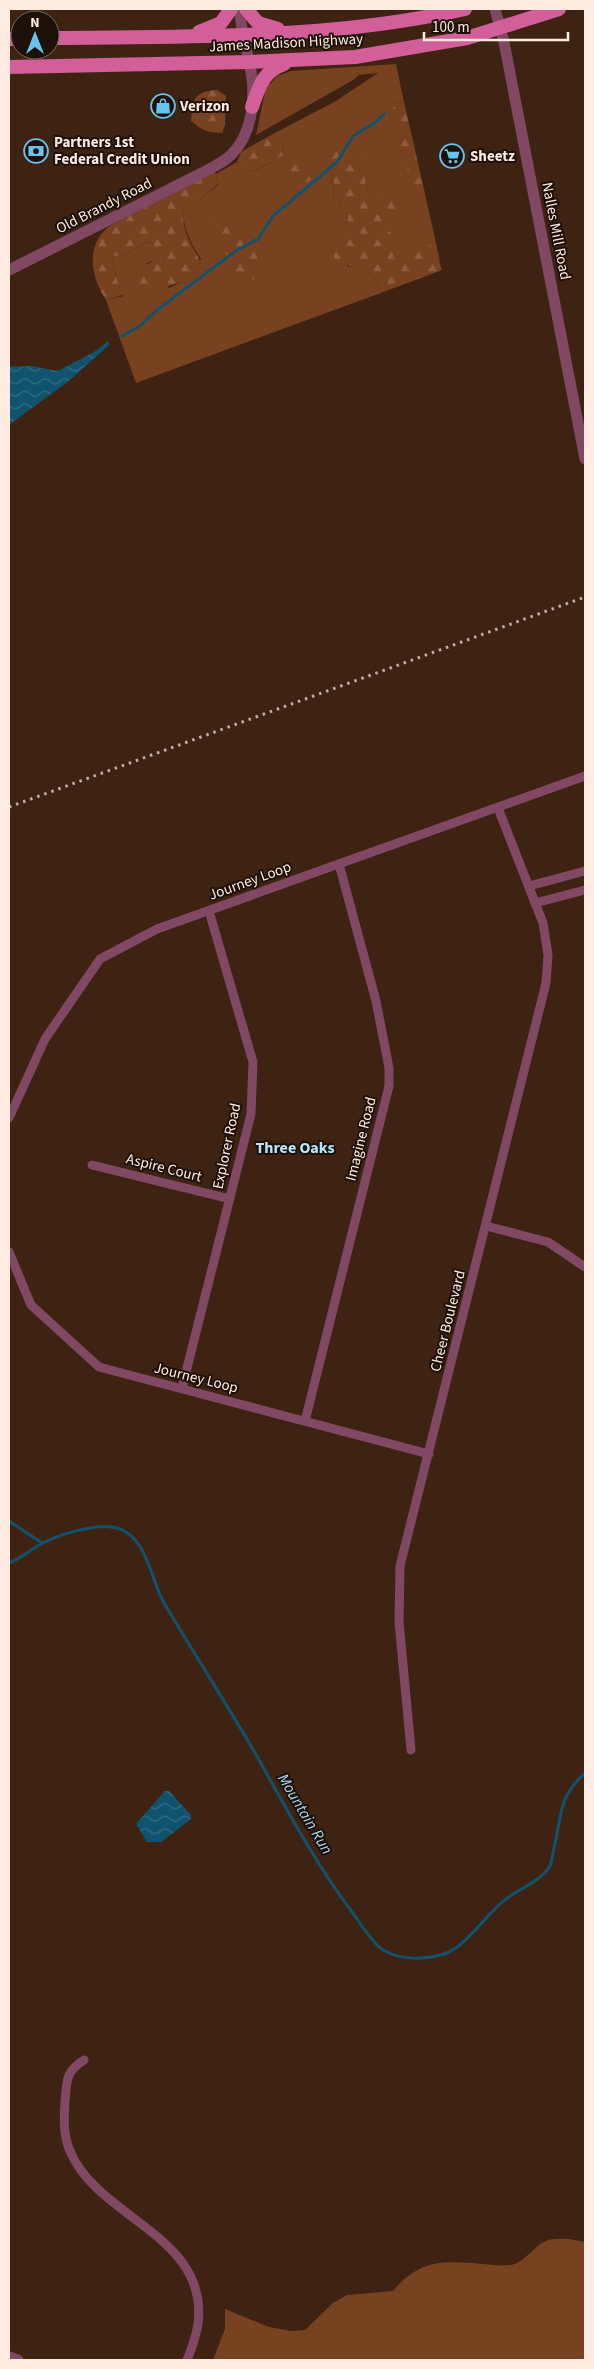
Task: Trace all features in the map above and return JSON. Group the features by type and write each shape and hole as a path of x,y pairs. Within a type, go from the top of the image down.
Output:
{"main road":[{"path":"184,36 215,26 228,16 231,9"},
{"path":"246,9 254,20 262,25 298,33"},
{"name":"James Madison Highway","path":"60,38 298,33 388,24 465,9"},
{"name":"James Madison Highway","path":"9,67 302,61 385,53 467,38 559,9"},
{"path":"252,106 261,82 267,73 284,64 302,61"}],"street":[{"name":"Old Brandy Road","path":"9,270 225,160 239,146 245,136 252,106 250,62 242,35 240,9"},
{"name":"Nalles Mill Road","path":"495,9 585,460"},
{"name":"Journey Loop","path":"9,1118 45,1039 100,959 157,929 585,776"},
{"name":"Cheer Boulevard","path":"411,1750 399,1622 400,1566 546,983 547,947 543,923 498,808"},
{"name":"Imagine Road","path":"305,1421 389,1086 390,1068 376,1001 339,864"},
{"path":"529,886 585,870"},
{"path":"535,902 585,890"},
{"name":"Explorer Road","path":"182,1388 251,1114 253,1062 209,910"},
{"name":"Aspire Court","path":"92,1165 230,1199"},
{"path":"486,1226 548,1242 585,1267"},
{"name":"Journey Loop","path":"9,1252 31,1305 98,1367 429,1454"},
{"path":"84,2060 74,2067 68,2076 64,2116 65,2134 69,2150 80,2169 95,2187 173,2250 185,2264 194,2284 198,2312 196,2332 187,2360"},
{"path":"9,2357 18,2360"}],"green space":[{"path":"396,64 404,102 395,104 389,114 421,200 426,198 440,261 432,249 409,264 394,264 376,232 360,158 355,153 327,166 334,181 333,199 348,216 347,266 360,268 372,274 380,290 378,294 136,383 106,300 123,296 116,277 112,257 128,253 149,241 154,246 154,260 146,264 169,288 181,282 201,259 188,235 184,222 183,208 199,200 218,185 216,174 237,162 248,172 284,155 282,143 273,134 336,101 378,73 359,75 256,135 267,82 270,84 277,76 291,71"},
{"path":"217,90 226,96 225,125 222,133 205,130 191,121 192,107 196,98 203,92"},
{"path":"404,102 426,198 421,201 414,189 389,114 395,104"},
{"path":"273,134 282,143 284,155 247,172 237,162 241,152"},
{"path":"340,146 357,149 356,154 362,159 367,192 370,197 396,195 409,206 392,212 397,222 392,225 383,224 378,228 391,232 394,242 393,257 400,262 410,259 426,245 434,246 442,270 378,294 380,290 372,274 334,259 334,249 346,246 348,216 333,199 334,181 327,166 334,150"},
{"path":"308,159 314,164 319,177 302,184 289,182 287,170 292,161"},
{"path":"215,172 218,184 199,200 183,209 186,232 199,259 202,273 162,288 136,289 133,274 154,260 154,246 149,241 128,253 112,257 116,277 123,295 106,300 96,280 93,260 97,241 103,233 111,225"},
{"path":"228,217 240,224 252,243 259,264 254,279 238,281 228,273 225,249 219,240 208,232 209,223"},
{"path":"569,2239 585,2242 585,2360 213,2360 225,2329 225,2309 269,2327 291,2331 305,2330 333,2303 347,2295 393,2291 413,2272 424,2267 457,2262 511,2265 517,2263 546,2241"}],"water":[{"path":"108,341 109,345 70,380 9,425 9,367 31,366 58,371 94,352"},
{"path":"165,1791 169,1791 191,1815 191,1819 161,1842 147,1842 136,1824"}],"waterway":[{"path":"122,336 140,326 157,310 237,250 258,239 273,216 337,162 353,136 376,122 384,114"},
{"path":"9,1521 42,1543"},
{"name":"Mountain Run","path":"9,1563 48,1540 89,1528 117,1528 135,1540 142,1549 164,1603 247,1739 314,1856 371,1938 378,1946 392,1954 401,1957 419,1958 436,1956 452,1950 460,1945 498,1905 541,1876 551,1864 565,1799 576,1782 585,1773"}],"railway":[{"path":"9,807 585,597"}],"place":[{"name":"Verizon","path":"163,106"},
{"name":"Partners 1st Federal Credit Union","path":"36,151"},
{"name":"Sheetz","path":"452,156"}],"district":[{"name":"Three Oaks","path":"295,1148"}]}
